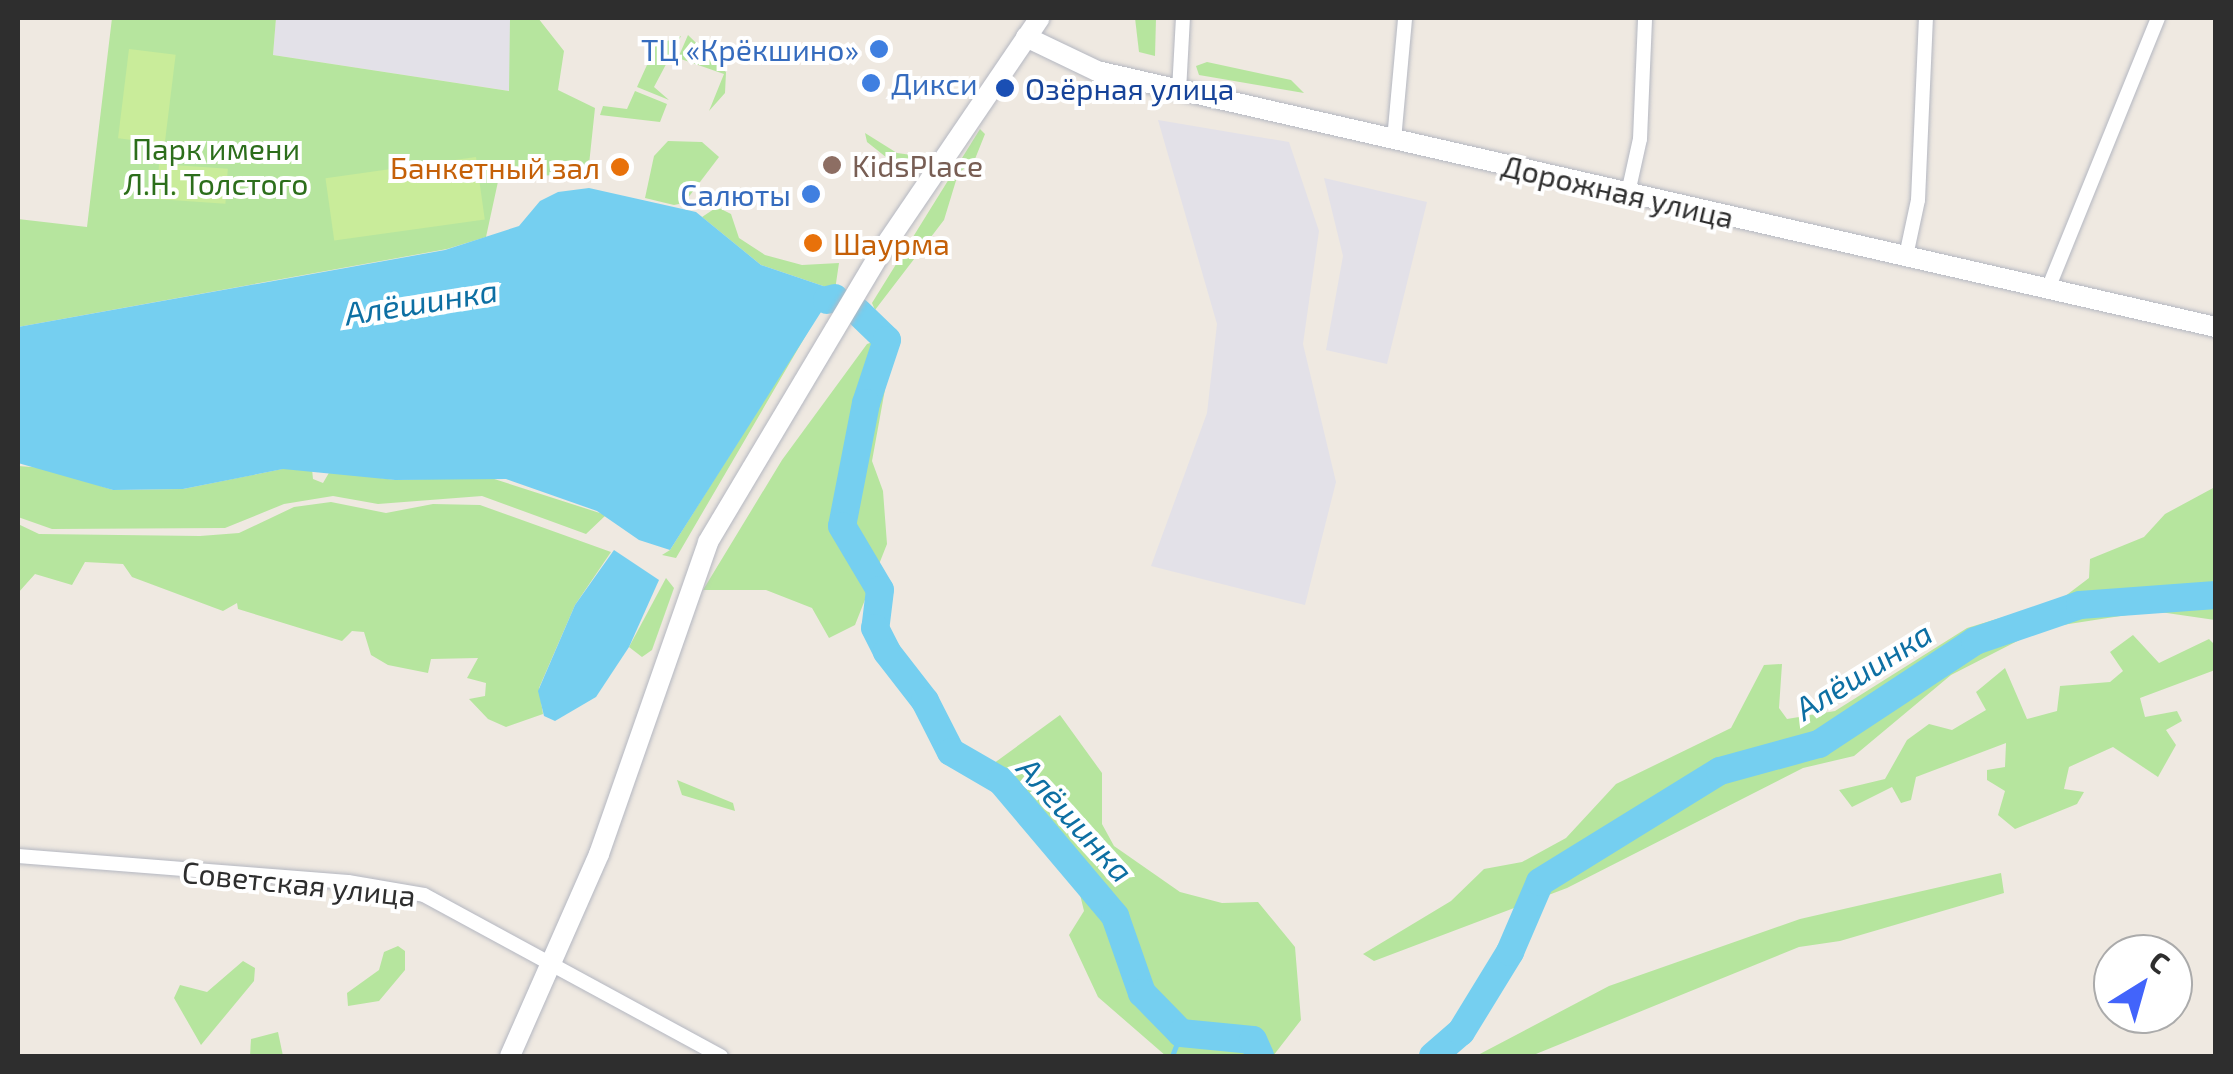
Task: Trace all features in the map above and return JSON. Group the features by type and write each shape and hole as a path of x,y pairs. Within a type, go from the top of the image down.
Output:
{"street":[{"path":"510,1056 599,854 688,588 742,478 895,230 1040,18"},
{"path":"1179,91 1183,18"},
{"path":"1394,140 1405,18"},
{"path":"1628,193 1640,139 1645,18"},
{"path":"1906,256 1918,200 1926,18"},
{"path":"2048,289 2158,18"},
{"name":"Дорожная улица","path":"1026,38 1076,66 2216,327"},
{"name":"Советская улица","path":"18,856 406,891 441,902 720,1056"}],"shaded area":[{"path":"276,18 510,18 510,91 273,55"},
{"path":"1158,120 1289,142 1319,231 1303,344 1336,482 1305,605 1151,566 1207,413 1217,324"},
{"path":"1324,178 1427,202 1387,364 1326,350 1343,256"}],"green space":[{"name":"Парк имени Л.Н. Толстого","path":"112,18 276,18 273,55 509,91 510,18 538,18 564,51 558,90 595,108 588,174 499,177 486,237 447,249 18,327 18,219 87,227"},
{"path":"1135,18 1156,18 1155,56 1139,52"},
{"path":"688,35 726,72 725,93 709,111 724,74 678,58"},
{"path":"681,36 654,87 669,100 637,87 656,45"},
{"path":"129,49 176,55 165,144 118,138"},
{"path":"1207,62 1291,80 1304,93 1199,75 1196,66"},
{"path":"635,91 667,104 660,122 600,115 603,106 627,109"},
{"path":"980,129 985,134 975,159 958,174 944,220 875,310 872,303"},
{"path":"865,133 897,153 919,156 906,173 867,142"},
{"path":"668,141 702,142 719,157 684,203 674,205 645,198 654,156"},
{"path":"476,157 485,219 334,241 325,178"},
{"path":"159,164 228,169 225,204 157,199"},
{"path":"717,207 731,214 739,238 765,255 802,265 839,263 835,290 761,265 702,217"},
{"path":"823,306 676,558 662,555 670,550"},
{"path":"895,334 872,461 883,491 887,544 855,625 829,638 812,608 766,590 703,590 782,460 867,344"},
{"path":"18,466 45,468 113,490 183,489 282,469 312,469 313,479 323,483 330,471 395,480 488,477 606,515 586,534 482,496 378,504 333,496 284,504 225,528 52,529 18,517"},
{"path":"2215,487 2215,620 2153,611 2043,628 1951,675 1854,756 1803,768 1567,888 1374,961 1363,954 1451,901 1484,869 1522,862 1566,838 1616,784 1731,728 1764,665 1782,664 1779,708 1787,719 1835,711 1967,628 2060,600 2089,578 2090,559 2144,537 2165,514"},
{"path":"331,502 386,513 433,504 480,505 611,552 575,605 539,688 543,714 506,727 488,719 469,699 485,696 486,683 467,678 478,658 431,659 428,673 388,665 371,655 364,632 352,631 342,641 238,609 237,603 223,611 132,577 123,564 85,562 72,585 35,574 18,593 18,524 39,534 200,536 239,533 294,507"},
{"path":"666,578 674,588 652,650 642,657 629,647"},
{"path":"2133,635 2159,663 2209,639 2215,645 2215,670 2140,698 2145,717 2177,711 2182,721 2166,730 2176,745 2158,777 2113,747 2069,767 2064,789 2084,792 2077,804 2015,829 1998,815 2005,791 1987,780 1987,770 2005,767 2006,743 1916,777 1911,800 1901,803 1892,787 1852,807 1839,790 1885,779 1907,740 1929,724 1952,730 1986,710 1976,692 2005,668 2027,719 2057,711 2060,686 2110,682 2123,671 2110,652"},
{"path":"1060,715 1102,773 1102,824 1114,846 1180,892 1222,903 1258,902 1295,947 1301,1020 1273,1056 1166,1056 1098,997 1069,935 1084,911 1076,878 986,769"},
{"path":"677,780 733,803 735,811 682,795"},
{"path":"2001,873 2004,893 1840,941 1799,947 1531,1056 1476,1056 1609,986 1800,919"},
{"path":"398,946 405,951 405,970 379,1001 348,1006 347,993 379,970 384,952"},
{"path":"243,961 255,968 254,981 201,1045 174,998 180,985 207,992"},
{"path":"278,1032 283,1056 250,1056 251,1039"}],"water":[{"path":"589,188 696,212 761,265 835,290 670,550 639,540 597,511 506,479 395,480 283,469 183,489 113,490 18,463 18,327 445,250 519,226 540,201 558,192"},
{"path":"614,550 659,580 629,647 596,697 555,721 544,716 538,691 575,605"}],"waterway":[{"name":"Алёшинка","path":"827,300 835,298"},
{"name":"Алёшинка","path":"858,312 887,340 866,403 842,526 880,590 875,628 887,652 925,701 951,752 1001,781 1115,916 1142,993 1181,1033 1253,1040 1260,1056"},
{"name":"Алёшинка","path":"1433,1056 1461,1032 1510,952 1540,882 1720,771 1819,744 1975,641 2080,605 2216,595"},
{"path":"1172,1056 1181,1033"}],"place":[{"name":"ТЦ «Крёкшино»","path":"879,49"},
{"name":"Дикси","path":"871,83"},
{"name":"Озёрная улица","path":"1005,88"},
{"name":"KidsPlace","path":"832,165"},
{"name":"Банкетный зал","path":"620,167"},
{"name":"Салюты","path":"811,194"},
{"name":"Шаурма","path":"813,243"}]}
